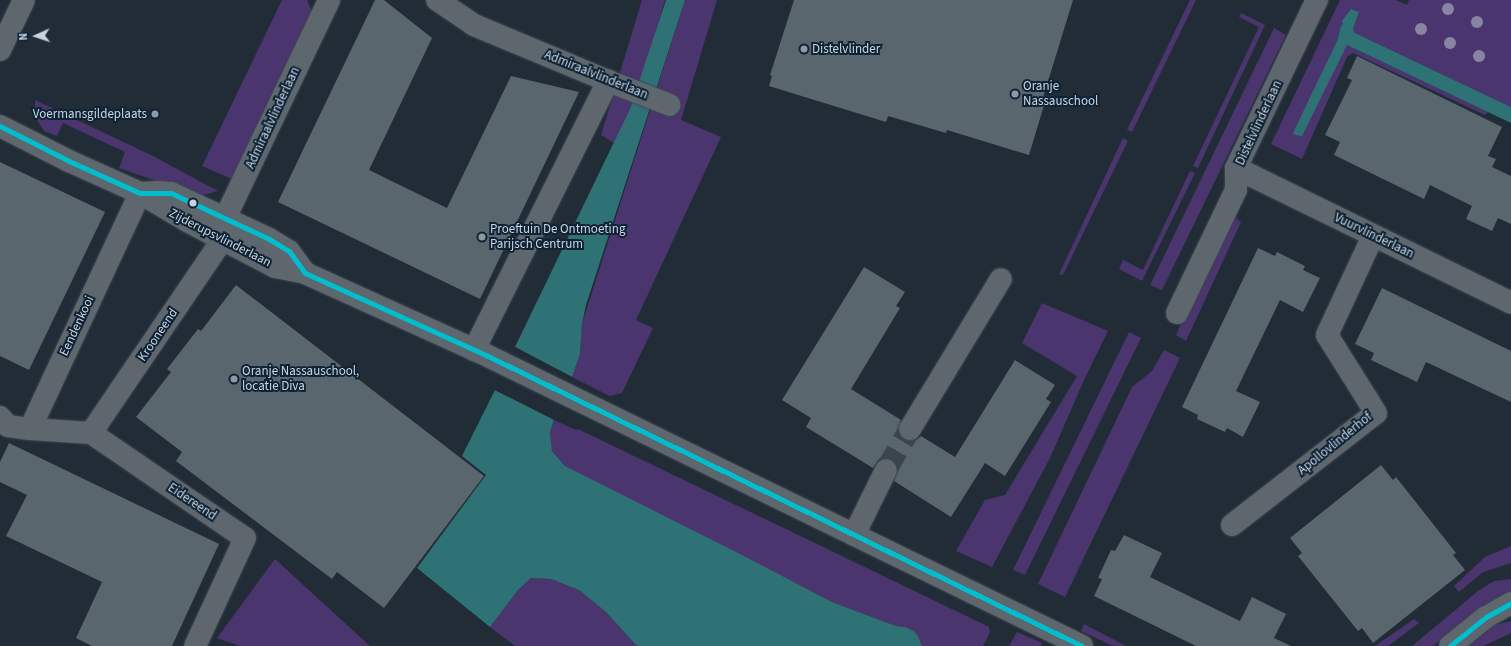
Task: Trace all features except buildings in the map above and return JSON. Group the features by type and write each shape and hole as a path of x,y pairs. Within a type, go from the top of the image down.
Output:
{"street":[{"path":"0,50 24,0"},
{"name":"Admiraalvlinderlaan","path":"221,227 330,0"},
{"name":"Admiraalvlinderlaan","path":"437,0 474,25 608,82 670,105"},
{"name":"Distelvlinderlaan","path":"1177,312 1236,190 1236,168 1317,0"},
{"path":"481,353 608,82"},
{"name":"Zijderupsvlinderlaan","path":"0,126 69,161 140,194 187,221 221,227 275,267 305,272 481,353 1082,646"},
{"name":"Vuurvlinderlaan","path":"1236,168 1511,303"},
{"name":"Eendenkooi","path":"30,429 140,194"},
{"name":"Krooneend","path":"91,433 219,245 221,227"},
{"name":"Apollovlinderhof","path":"1232,525 1376,413 1327,335 1373,236"},
{"path":"910,429 1001,279"},
{"path":"0,417 8,426 91,433"},
{"name":"Eidereend","path":"91,433 245,538 195,646"},
{"path":"854,535 886,470"},
{"path":"1450,646 1486,617 1511,603"}],"shaded area":[{"path":"282,0 307,0 313,15 234,180 202,166"},
{"path":"642,0 665,0 644,71 630,109 614,143 601,135"},
{"path":"666,0 685,0 586,305 582,324 580,354 572,377 515,347 630,109"},
{"path":"685,0 717,0 681,120 721,137 636,320 653,328 622,393 610,396 572,377 580,354 582,324"},
{"path":"1190,0 1196,0 1132,132 1127,130"},
{"path":"1340,0 1396,0 1407,5 1409,0 1511,0 1511,107 1355,33 1353,29 1359,12 1341,26 1337,41 1294,133 1295,135 1347,45 1488,112 1485,115 1353,53 1347,57 1302,159 1271,144"},
{"path":"1351,9 1359,12 1353,29 1355,33 1511,107 1511,123 1347,45 1302,136 1295,135 1293,133 1337,41 1341,26 1343,24 1342,21"},
{"path":"1241,13 1265,25 1198,168 1193,166 1259,27 1239,17"},
{"path":"1274,28 1286,35 1162,290 1150,285"},
{"path":"35,100 153,156 218,191 200,196 119,168 125,152 63,123 57,136 44,131 35,117"},
{"path":"1123,138 1128,141 1063,275 1059,274"},
{"path":"1190,171 1195,173 1142,281 1119,269 1123,260 1143,270"},
{"path":"1230,212 1241,222 1186,341 1176,335"},
{"path":"1042,303 1108,331 1084,380 1050,458 992,567 956,551 985,500 1005,495 1077,376 1022,343"},
{"path":"1129,332 1141,338 1025,575 1013,570"},
{"path":"1164,350 1180,358 1065,597 1038,584 1132,387 1152,371"},
{"path":"495,390 554,420 550,432 552,451 565,466 832,602 896,626 905,627 914,631 922,646 637,646 606,612 579,590 551,579 531,578 518,590 490,627 417,568 486,475 462,456"},
{"path":"554,420 576,430 578,429 989,627 990,632 983,646 922,646 914,631 905,627 896,626 832,602 585,478 565,466 552,451 550,432"},
{"path":"1511,546 1511,563 1483,572 1459,592 1454,586 1485,557"},
{"path":"275,559 370,646 240,646 217,638"},
{"path":"531,578 551,579 579,590 606,612 637,646 515,646 490,627 518,590"},
{"path":"1511,579 1511,595 1483,605 1433,646 1412,646 1478,591 1494,581"},
{"path":"1414,619 1419,623 1388,646 1375,646"},
{"path":"1511,621 1511,633 1484,646 1467,646 1494,625"},
{"path":"1084,624 1126,646 1113,646 1081,631"},
{"path":"1017,632 1042,643 1041,646 1009,646"}],"pier":[{"path":"515,347 574,378 571,379 514,349"},
{"path":"496,389 555,418 556,420 495,390"}],"tunnel":[{"path":"886,470 910,429"}],"transit line":[{"path":"0,126 69,161 140,193 171,193 269,239 289,251 305,273 488,356 1082,646"},
{"path":"1450,646 1486,617 1511,603"}],"place":[{"name":"Distelvlinder","path":"804,49"},
{"name":"Oranje Nassauschool","path":"1015,94"},
{"name":"Voermansgildeplaats","path":"155,114"},
{"name":"Proeftuin De Ontmoeting Parijsch Centrum","path":"482,237"},
{"name":"Oranje Nassauschool, locatie Diva","path":"234,379"}]}
